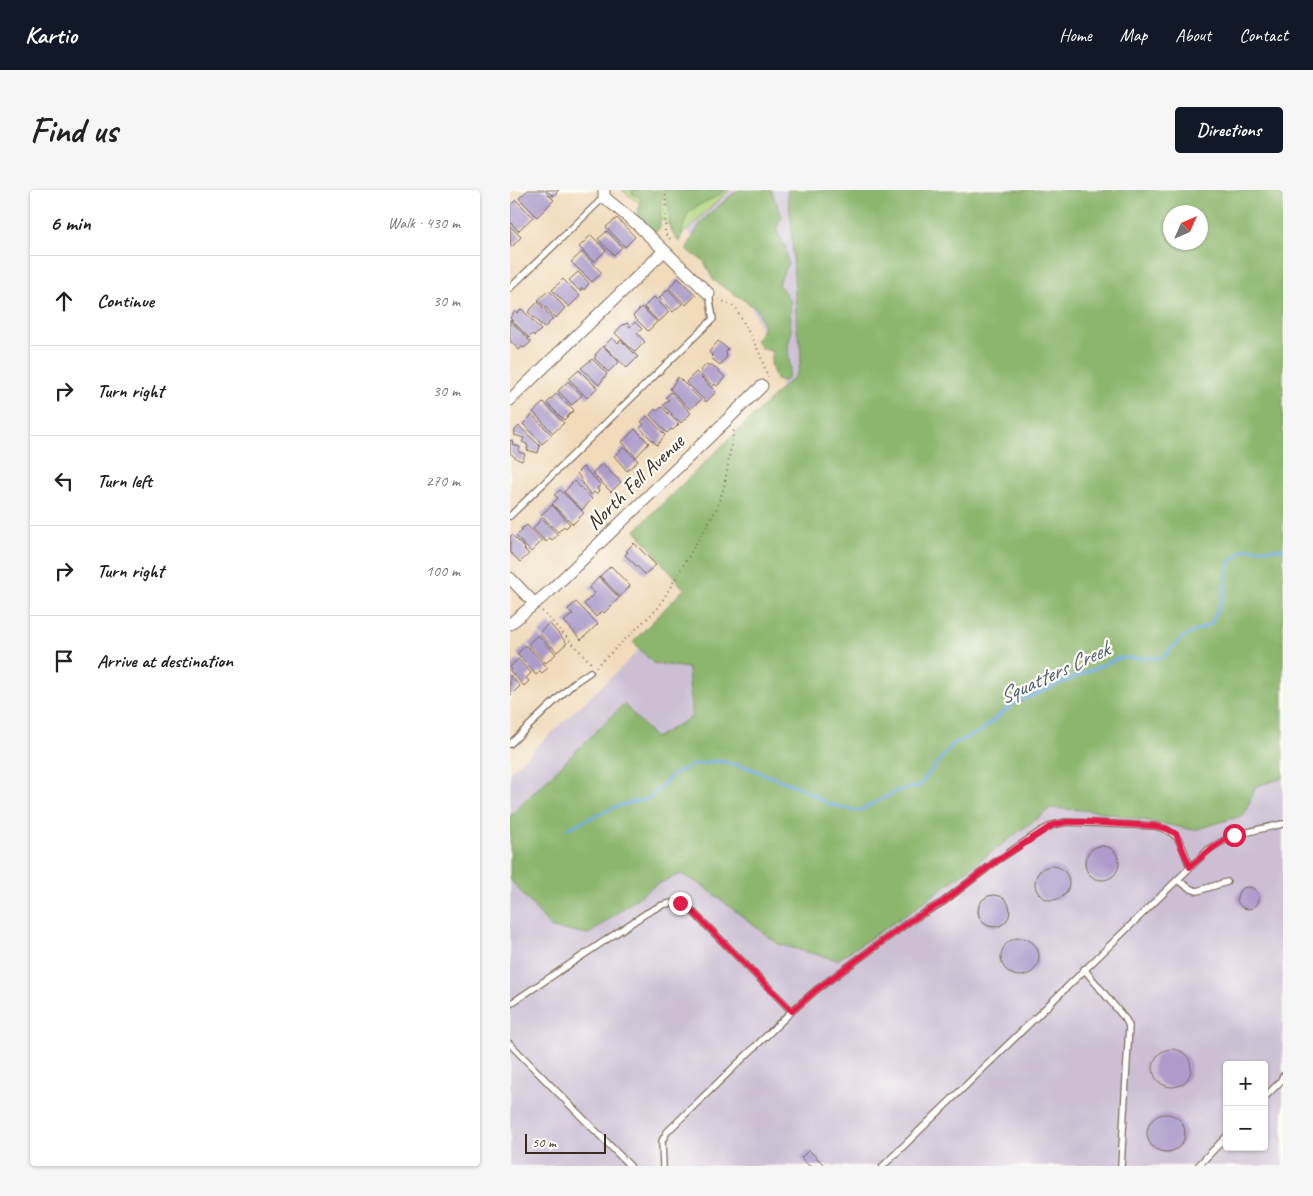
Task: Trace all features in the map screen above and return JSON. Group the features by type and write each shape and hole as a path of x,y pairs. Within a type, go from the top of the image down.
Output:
{"street":[{"path":"604,193 709,294"},
{"path":"510,400 664,251"},
{"name":"North Fell Avenue","path":"510,624 536,606 765,383"},
{"path":"510,578 536,606"}],"lane":[{"path":"510,288 604,193"},
{"path":"510,516 713,319 709,294"},
{"path":"510,744 574,683 590,672"},
{"path":"663,1166 662,1141 667,1132 816,990 910,921 943,902 995,862 1053,825 1066,822 1083,822 1155,826 1167,829 1176,834 1190,867"},
{"path":"882,1166 1190,867 1220,842 1234,835 1283,824"},
{"path":"1177,880 1197,891 1227,882"},
{"path":"510,1004 645,914 662,904 670,902 687,906 792,1011"},
{"path":"1084,969 1130,1026 1121,1166"},
{"path":"510,1044 630,1166"},
{"path":"1268,1094 1280,1082 1283,1076"},
{"path":"1198,1166 1223,1140"}],"path":[{"path":"765,383 767,374"},
{"path":"590,672 658,608 716,510 724,487 735,424"},
{"path":"536,606 590,662 590,672"}],"shaded area":[{"path":"729,190 1283,190 1283,1166 510,1166 510,772 625,664 703,581 757,472 782,380 745,292 687,231"}],"green space":[{"path":"622,190 729,190 682,235"},
{"path":"631,190 725,190 696,207 688,214 679,242 671,230 668,206 663,195 660,227 656,232 637,222 640,197 633,194"},
{"path":"738,190 772,190 782,216 776,230 785,246 788,264 778,284 790,299 791,331 788,347 790,369 788,378 784,381 776,380 771,364 772,351 762,349 756,340 764,327 757,309 713,280 704,261 686,250 699,225 710,213"},
{"path":"787,190 1283,190 1283,778 1256,786 1244,815 1194,830 1096,811 1051,808 913,910 837,960 778,944 702,885 681,874 655,885 589,934 552,928 510,879 510,816 624,704 655,738 692,717 688,668 653,663 633,642 684,589 635,530 793,379 801,360 797,331 791,220"}],"building":[{"path":"528,190 544,190 554,200 537,217 519,198"},
{"path":"546,190 559,190 553,196"},
{"path":"516,200 533,217 518,231 510,222 510,206"},
{"path":"617,218 635,237 625,247 606,227"},
{"path":"510,226 521,237 512,247 510,245"},
{"path":"607,231 622,247 614,255 598,239"},
{"path":"591,235 606,250 594,262 579,247"},
{"path":"582,252 602,273 592,282 571,262"},
{"path":"578,272 589,283 584,290 582,288 580,291 569,280"},
{"path":"678,278 696,295 686,305 669,288"},
{"path":"563,279 580,296 569,307 552,290"},
{"path":"668,289 682,304 673,312 659,298"},
{"path":"549,290 565,308 556,318 538,300"},
{"path":"654,297 669,312 659,322 644,307"},
{"path":"538,302 553,319 544,328 528,312"},
{"path":"642,307 657,322 648,331 633,316"},
{"path":"522,309 541,330 534,336 532,334 529,338 510,318 515,311 517,313"},
{"path":"510,320 531,342 519,350 510,341"},
{"path":"635,322 642,329 637,333 645,342 635,352 615,333 623,324 627,323 630,327"},
{"path":"612,338 618,343 621,340 638,357 627,368 604,346"},
{"path":"718,341 728,349 726,352 727,357 720,365 711,358 713,356 709,352"},
{"path":"603,346 619,362 608,372 594,358"},
{"path":"592,359 607,374 599,385 581,368"},
{"path":"707,364 709,366 711,364 725,377 717,386 715,384 713,386 700,374 702,373 700,370"},
{"path":"579,370 597,388 587,398 569,379"},
{"path":"696,372 716,392 706,402 686,382"},
{"path":"678,377 701,400 690,409 670,389"},
{"path":"568,381 582,395 572,405 558,391"},
{"path":"671,392 691,413 681,423 663,405 669,400 666,397"},
{"path":"557,393 574,410 564,420 547,403"},
{"path":"544,402 564,423 553,433 533,412"},
{"path":"662,407 679,424 667,433 650,415 655,409 657,411"},
{"path":"532,415 552,435 542,444 523,424"},
{"path":"647,416 665,435 657,445 640,428 644,424 641,422"},
{"path":"519,426 540,446 538,453 527,450 527,444 522,442 524,438 514,435 515,430"},
{"path":"635,429 649,443 636,457 622,442"},
{"path":"510,440 513,441 512,444 520,447 519,452 525,454 522,461 510,453"},
{"path":"624,447 638,461 627,471 614,456"},
{"path":"602,464 621,482 611,492 592,473"},
{"path":"583,467 601,485 597,488 599,491 596,494 594,492 591,495 580,480 577,473"},
{"path":"574,481 592,499 582,510 564,492"},
{"path":"560,490 584,513 573,524 552,504 558,498 554,495"},
{"path":"552,505 570,524 566,528 564,526 558,532 541,515"},
{"path":"542,518 558,535 546,542 533,529"},
{"path":"527,525 542,541 531,552 516,536"},
{"path":"512,535 529,554 520,562 510,552 510,537"},
{"path":"634,543 656,565 645,574 625,555 628,552 626,551"},
{"path":"611,566 630,586 620,597 600,576"},
{"path":"599,577 619,598 604,613 602,611 596,617 584,604 595,593 589,588"},
{"path":"576,602 598,624 581,640 564,621 573,614 568,609"},
{"path":"549,623 567,643 557,652 539,633"},
{"path":"538,635 556,654 546,663 528,644"},
{"path":"526,645 548,668 542,673 540,671 536,675 517,654"},
{"path":"518,659 531,673 526,678 529,681 524,686 510,671 510,667"},
{"path":"510,675 520,686 511,695 510,694"},
{"path":"1102,846 1114,851 1119,863 1114,875 1102,880 1090,875 1085,863 1090,851"},
{"path":"1052,866 1059,867 1064,871 1068,876 1068,890 1064,895 1059,899 1052,900 1045,899 1040,895 1036,890 1035,883 1036,876 1040,871 1045,867"},
{"path":"1248,887 1256,890 1259,898 1256,906 1248,909 1240,906 1237,898 1240,890"},
{"path":"994,895 1000,896 1005,900 1009,905 1009,917 1005,922 1000,926 994,927 988,926 983,922 979,917 978,911 979,905 983,900 988,896"},
{"path":"1020,938 1034,943 1039,957 1034,971 1020,976 1006,971 1001,957 1006,943"},
{"path":"1172,1049 1185,1055 1191,1068 1185,1081 1172,1087 1159,1081 1153,1068 1159,1055"},
{"path":"1166,1114 1180,1119 1185,1133 1180,1147 1166,1152 1152,1147 1147,1133 1152,1119"},
{"path":"809,1150 825,1166 809,1166 801,1158"}],"waterway":[{"name":"Squatters Creek","path":"568,828 618,806 650,798 672,775 692,765 719,761 746,767 801,788 828,804 859,811 897,791 919,786 953,744 979,732 1013,704 1119,658 1162,658 1183,637 1211,624 1223,597 1230,562 1245,549 1283,549"}],"route":[{"path":"680,903 687,906 792,1011 816,990 910,921 943,902 995,862 1053,825 1066,822 1083,822 1155,826 1167,829 1176,834 1190,867 1208,850 1234,835"}]}
